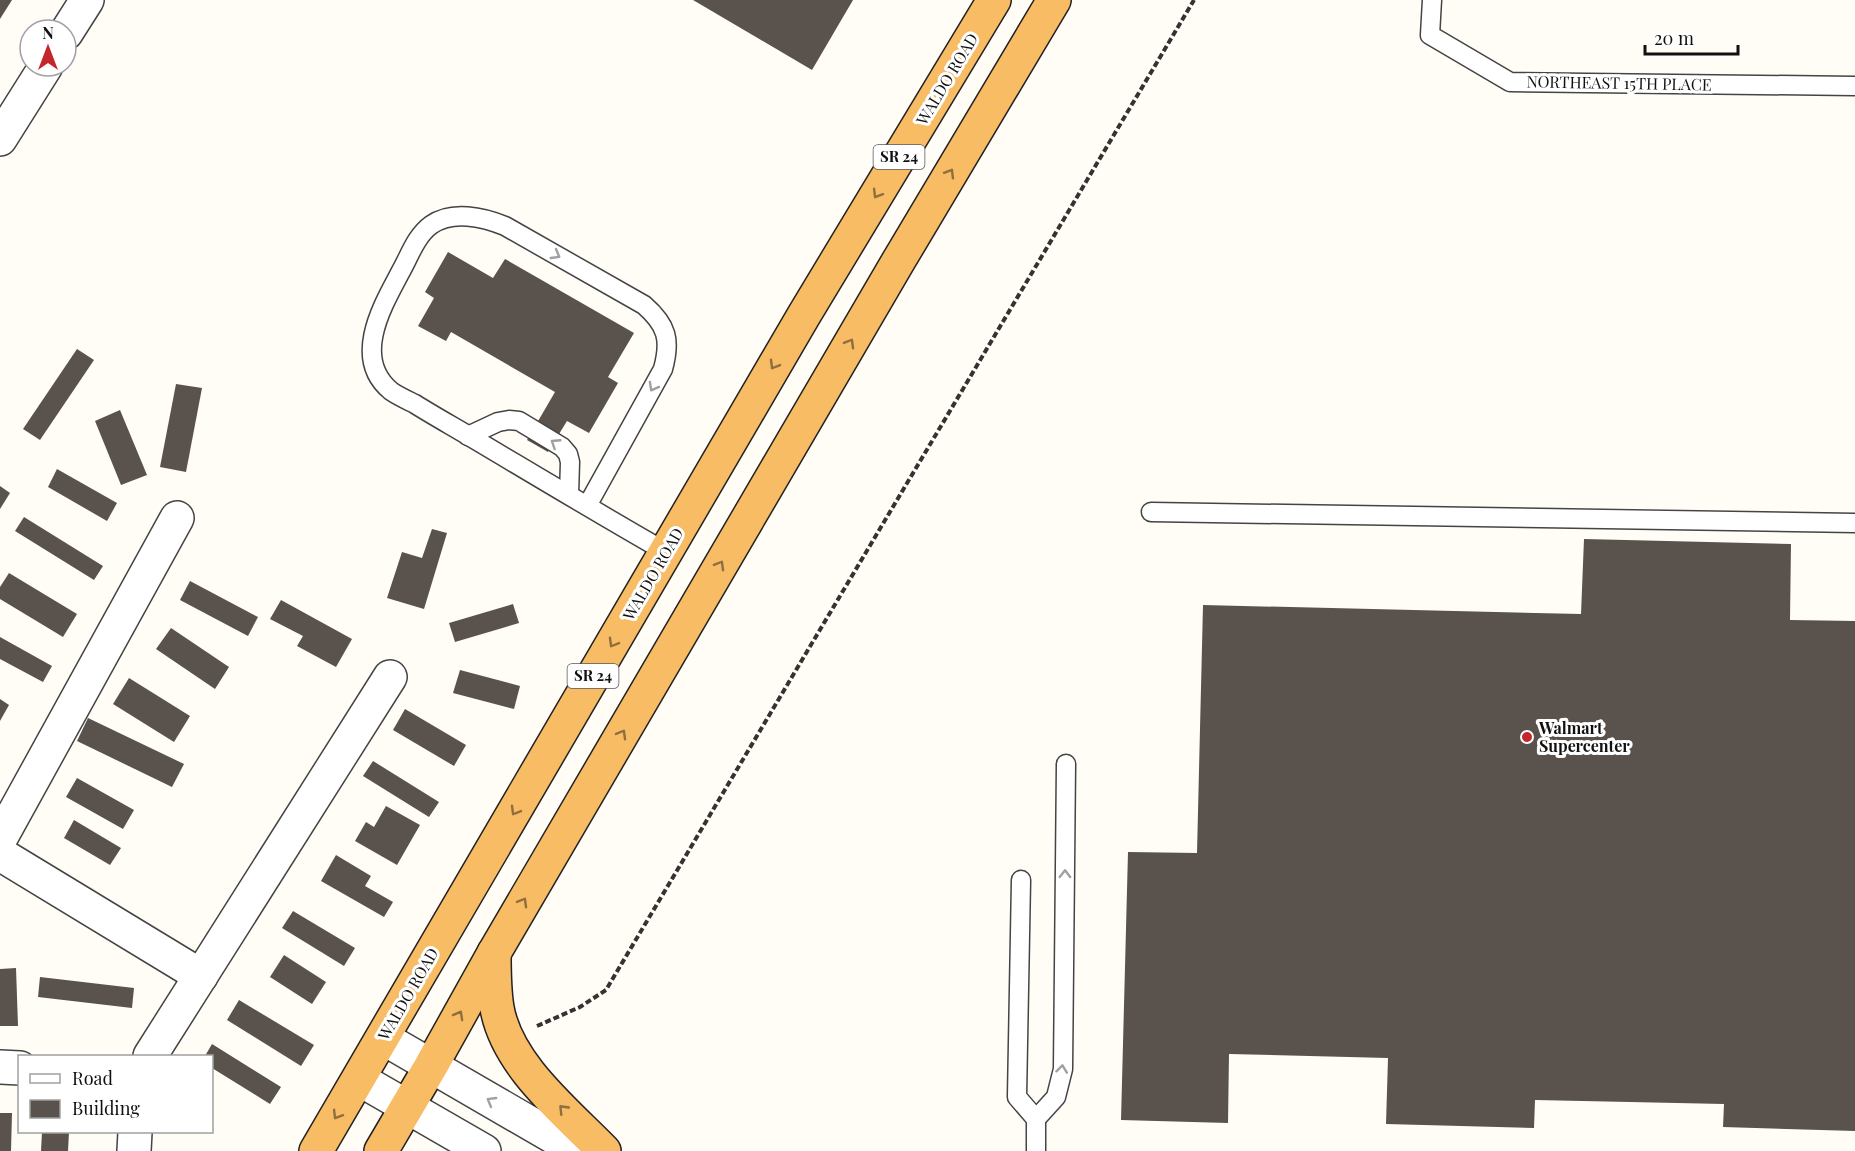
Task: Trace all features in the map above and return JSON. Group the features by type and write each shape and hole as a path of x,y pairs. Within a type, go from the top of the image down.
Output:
{"highway":[{"name":"WALDO ROAD","path":"316,1151 804,315 994,0"},
{"name":"SR 24","path":"381,1151 494,953 899,260 1054,0"},
{"path":"494,953 497,1010 507,1038 525,1070 604,1151"}],"street":[{"path":"76,18 87,0"},
{"path":"0,139 38,78"},
{"path":"0,839 177,518"},
{"path":"151,1055 390,677"},
{"path":"0,854 201,976"},
{"path":"382,1038 578,1151"},
{"path":"0,1067 18,1068"},
{"path":"359,1079 484,1151"},
{"path":"134,1151 135,1133"}],"lane":[{"name":"NORTHEAST 15TH PLACE","path":"1432,0 1430,35 1510,82 1855,86"},
{"path":"587,506 663,369 667,354 664,328 656,316 644,305 505,226 487,218 468,216 432,224 420,235 382,306 375,325 372,342 373,359 379,377 391,391 468,435 587,506 666,552"},
{"path":"468,435 498,422 519,421 562,447 567,454 570,462 569,495"},
{"path":"1151,512 1855,523"},
{"path":"1036,1119 1056,1097 1063,1069 1066,764"},
{"path":"1020,880 1017,1097 1036,1119 1036,1151"}],"path":[{"path":"531,1028 580,1007 606,990 1194,0"}],"building":[{"path":"0,0 12,0 0,19"},
{"path":"693,0 853,0 812,70"},
{"path":"448,252 493,278 505,259 634,333 608,377 618,383 589,433 567,421 548,452 527,440 555,392 451,332 446,341 418,326 434,298 425,292"},
{"path":"77,349 94,360 40,440 23,429"},
{"path":"176,384 202,388 186,472 160,467"},
{"path":"120,410 147,475 121,485 95,421"},
{"path":"57,469 117,503 107,521 48,487"},
{"path":"0,486 10,493 0,509"},
{"path":"24,517 103,566 94,580 15,531"},
{"path":"432,529 447,533 424,609 387,598 402,552 422,558"},
{"name":"Walmart Supercenter","path":"1584,539 1791,544 1790,620 1855,621 1855,1131 1723,1127 1724,1104 1535,1100 1534,1128 1386,1124 1388,1058 1229,1054 1228,1123 1121,1120 1128,852 1197,853 1203,605 1581,614"},
{"path":"9,573 77,614 63,637 0,599 0,587"},
{"path":"190,581 258,617 248,636 180,600"},
{"path":"281,600 352,639 336,667 297,646 303,636 270,619"},
{"path":"513,604 519,623 455,642 449,623"},
{"path":"171,628 229,667 215,689 156,649"},
{"path":"0,637 52,666 43,682 0,659"},
{"path":"460,670 520,686 514,709 453,693"},
{"path":"129,678 190,716 174,742 113,704"},
{"path":"0,699 9,705 0,721"},
{"path":"405,709 466,745 454,766 393,730"},
{"path":"88,718 184,764 172,787 77,741"},
{"path":"373,761 439,802 429,817 363,776"},
{"path":"77,778 134,810 123,829 66,797"},
{"path":"386,806 420,825 397,865 355,841 366,822 374,827"},
{"path":"74,820 121,848 110,865 64,838"},
{"path":"336,855 371,876 365,886 393,902 384,917 321,881"},
{"path":"293,911 355,948 344,966 282,928"},
{"path":"284,955 326,982 312,1004 270,977"},
{"path":"16,968 18,1026 0,1026 0,969"},
{"path":"40,977 134,988 132,1008 38,997"},
{"path":"239,1000 314,1045 301,1066 227,1020"},
{"path":"212,1044 281,1087 270,1104 213,1069 213,1055 206,1055"},
{"path":"0,1113 12,1113 11,1151 0,1151"},
{"path":"42,1133 69,1133 68,1151 41,1151"}],"place":[{"name":"Walmart Supercenter","path":"1527,737"}]}
